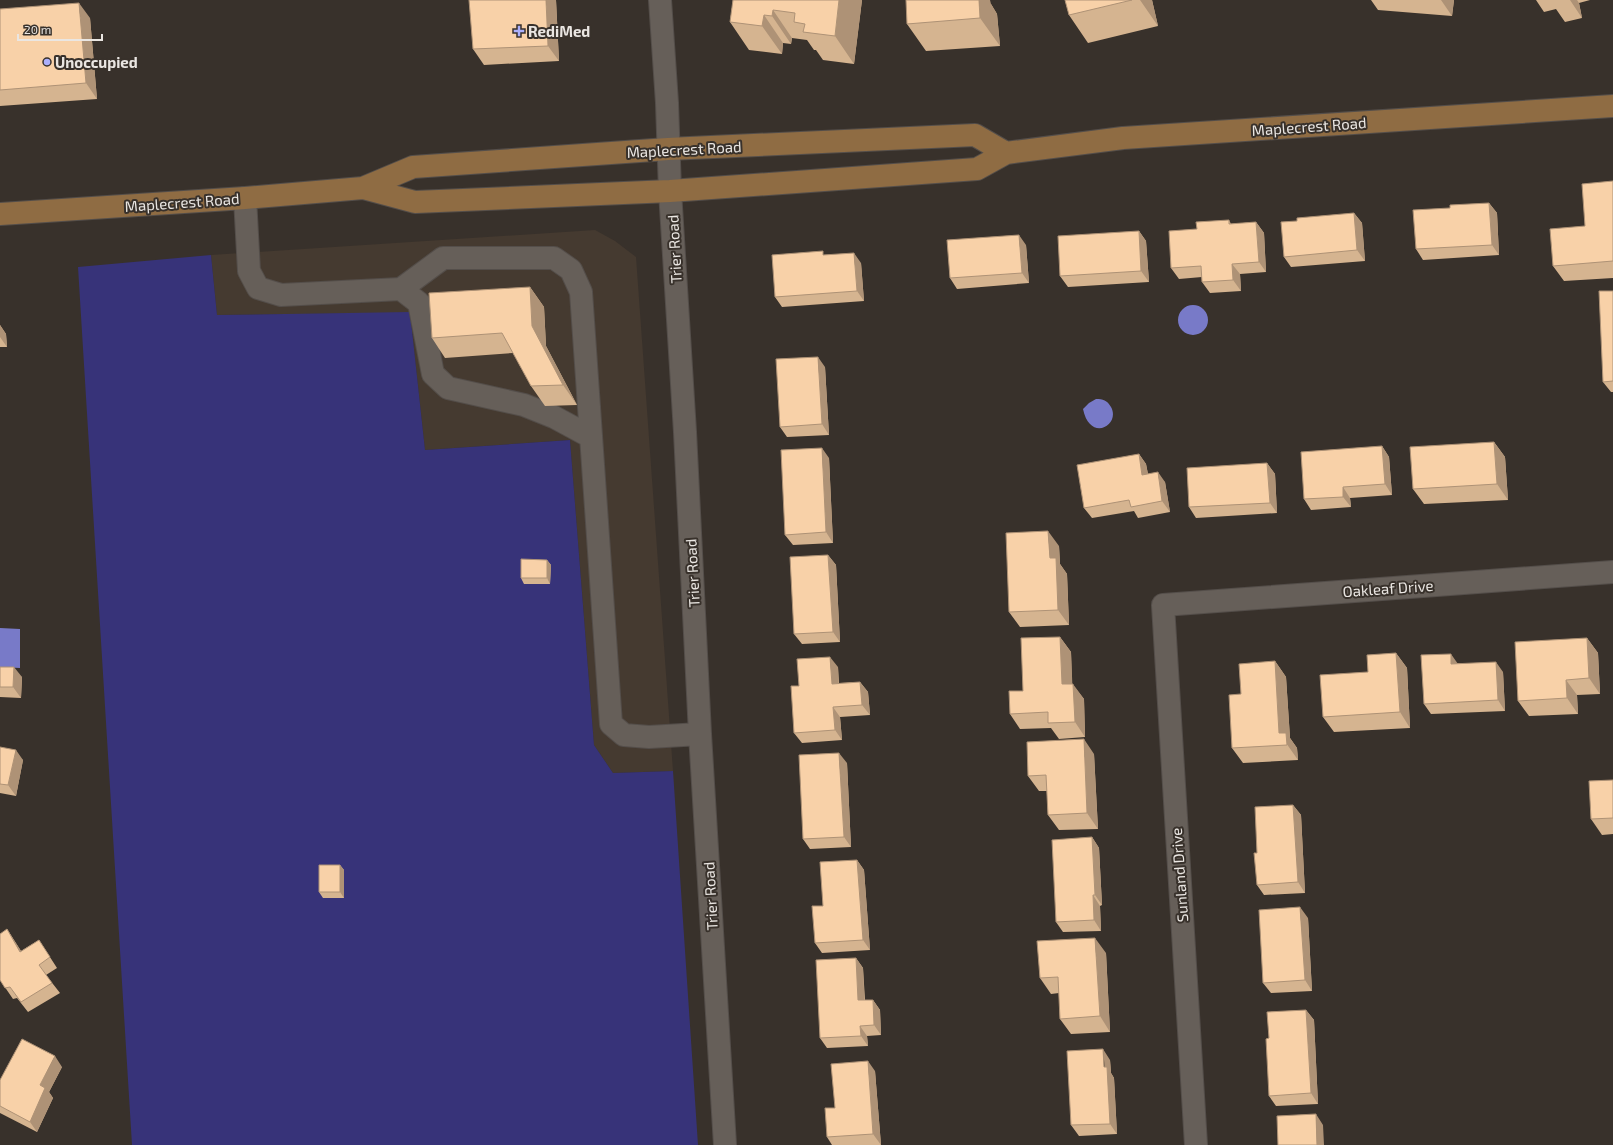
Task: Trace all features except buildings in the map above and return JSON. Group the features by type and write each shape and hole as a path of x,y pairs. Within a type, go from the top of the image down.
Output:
{"main road":[{"name":"Maplecrest Road","path":"363,188 415,202 670,191 977,169 1006,152 1123,138 1613,106"},
{"name":"Maplecrest Road","path":"0,214 245,198 363,188 413,167 668,149 975,136 1006,152"}],"street":[{"name":"Trier Road","path":"660,0 667,103 670,191 700,734 725,1145"},
{"path":"245,198 250,271 258,288 281,295 402,289 443,258 554,258 571,270 581,292 611,724 624,735 649,737 700,734"},
{"path":"402,289 419,303 433,374 448,388 524,405 554,417 591,437"},
{"name":"Oakleaf Drive","path":"1163,605 1613,572"},
{"name":"Sunland Drive","path":"1163,605 1196,1145"}],"shaded area":[{"path":"595,230 615,241 636,257 673,771 613,773 594,745 570,440 425,450 410,313 217,315 211,255"},
{"path":"211,255 217,315 410,312 425,450 570,440 594,745 613,773 673,771 698,1145 132,1145 78,267"}],"water":[{"path":"1193,305 1204,309 1208,320 1204,331 1193,335 1182,331 1178,320 1182,309"},
{"path":"1096,399 1106,401 1111,407 1113,414 1112,420 1103,428 1092,426 1083,409"},
{"path":"0,628 20,629 20,668 0,667"}],"place":[{"name":"RediMed","path":"519,31"},
{"name":"Unoccupied","path":"47,62"}]}
